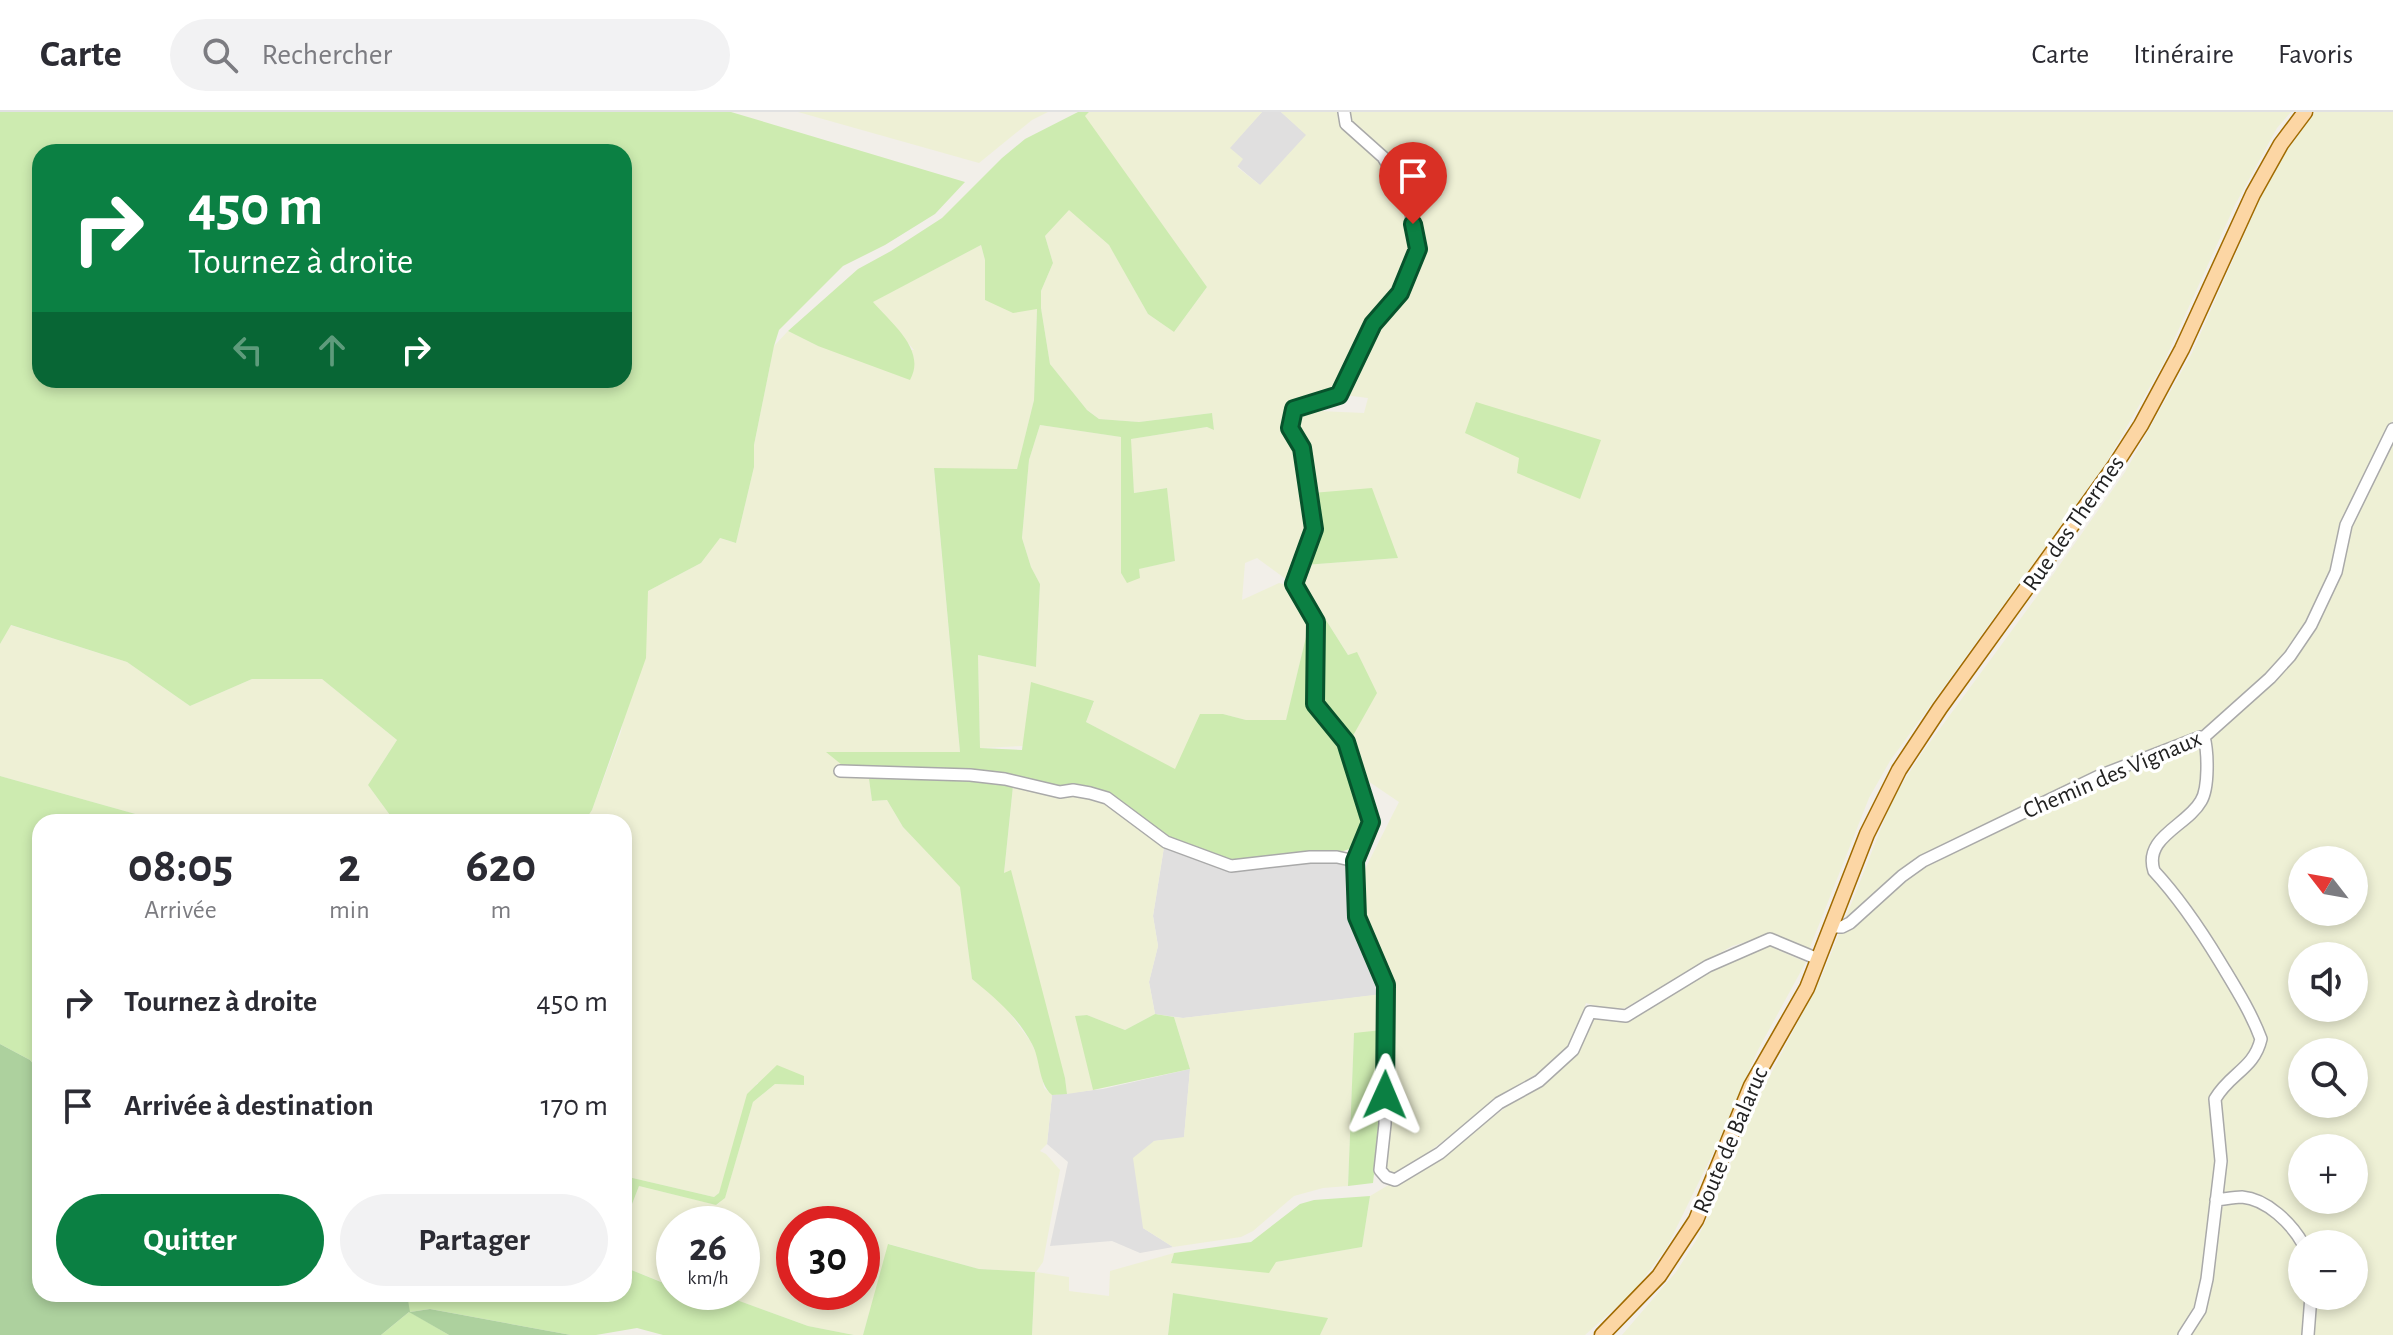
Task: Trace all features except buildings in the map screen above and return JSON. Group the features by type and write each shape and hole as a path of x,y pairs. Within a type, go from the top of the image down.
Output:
{"main road":[{"name":"Rue des Thermes","path":"1831,927 1867,834 1899,770 2141,425 2182,349 2253,194 2281,144 2305,112"},
{"name":"Route de Balaruc","path":"1602,1335 1659,1276 1696,1220 1751,1086 1807,988 1831,927"}],"street":[{"path":"1344,112 1346,124 1383,157 1408,199 1418,249 1400,293 1373,324 1339,395 1294,409 1290,428 1302,448 1314,529 1294,584 1316,622 1315,704 1346,742 1371,822 1355,861 1357,917 1386,985 1385,1124 1380,1170 1386,1177 1395,1180 1440,1153 1499,1103 1539,1081 1573,1050 1590,1012 1626,1016 1708,966 1770,939 1818,959"},
{"name":"Chemin des Vignaux","path":"1831,927 1850,923 1902,876 1967,838 2099,776 2204,737 2270,678 2311,625 2336,572 2346,525 2393,429"},
{"path":"2184,1335 2204,1298 2221,1161 2215,1099 2232,1077 2252,1061 2261,1039 2248,1010 2193,917 2154,871 2151,862 2154,846 2203,798 2206,784 2204,737"},
{"path":"840,771 970,775 1005,779 1060,792 1073,790 1090,793 1107,798 1166,842 1231,866 1310,857 1355,861"},
{"path":"2216,1200 2243,1197 2259,1202 2295,1230"},
{"path":"2308,1335 2310,1310"}],"shaded area":[{"path":"1262,112 1281,112 1307,135 1261,186 1237,166 1229,148"},
{"path":"1164,847 1277,864 1333,861 1357,867 1361,880 1360,903 1393,993 1183,1018 1155,1014 1149,982 1158,946 1153,916"},
{"path":"1190,1069 1184,1138 1154,1141 1143,1228 1173,1247 1140,1253 1112,1241 1050,1246 1068,1162 1047,1144 1052,1095 1103,1089"}],"green space":[{"path":"0,112 731,112 965,182 935,214 843,266 779,330 754,445 754,467 736,543 720,538 701,563 648,591 646,658 589,814 389,814 368,785 397,740 322,679 252,679 190,706 127,662 11,625 0,644"},
{"path":"798,112 1048,112 1032,120 979,163"},
{"path":"1078,112 1089,112 1085,116 1207,287 1174,332 1148,314 1109,245 1069,210 1045,236 1053,263 1041,291 1050,364 1087,410 1099,419 1139,422 1212,413 1214,430 1207,427 1131,439 1134,493 1167,488 1175,561 1139,569 1140,578 1127,583 1121,573 1121,437 1040,425 1029,460 1022,538 1040,584 1036,667 978,655 980,748 1022,750 1031,682 1094,701 1086,722 1175,769 1200,714 1223,714 1246,720 1286,720 1311,616 1313,710 1344,745 1366,813 1361,836 1352,848 1338,853 1232,863 1170,840 1123,805 1005,775 847,769 826,752 960,752 934,468 1017,469 1034,400 1037,309 1013,313 985,300 985,260 981,245 873,302 911,348 914,369 910,380 818,346 788,331 858,269 942,218 1025,139"},
{"path":"1089,112 1262,112 1230,148 1243,159 1237,167 1260,185 1306,135 1281,112 1338,112 1387,173 1407,222 1409,253 1405,277 1369,318 1339,387 1329,394 1325,392 1290,404 1286,419 1302,450 1311,527 1300,564 1287,580 1257,558 1245,563 1242,600 1279,583 1288,585 1311,616 1286,721 1246,720 1223,714 1175,770 1086,722 1094,702 1032,683 1023,746 980,748 978,655 1036,667 1040,584 1022,538 1029,460 1040,425 1122,437 1121,573 1127,582 1138,569 1175,561 1166,488 1134,493 1130,439 1208,427 1214,430 1212,413 1139,422 1099,419 1086,409 1050,364 1041,291 1053,263 1045,236 1069,209 1110,246 1148,314 1174,332 1207,287 1084,116"},
{"path":"1348,112 2291,112 2277,128 2235,205 2163,364 2106,463 1890,761 1869,798 1809,950 1770,935 1732,946 1625,1008 1607,1009 1586,1003 1573,1041 1562,1057 1508,1092 1418,1160 1395,1173 1387,1170 1385,1161 1392,1072 1393,993 1390,979 1362,917 1360,903 1365,869 1399,802 1359,775 1350,741 1365,672 1357,653 1348,655 1319,609 1299,585 1304,565 1398,558 1312,493 1292,425 1297,410 1364,413 1368,398 1344,395 1376,327 1397,305 1413,276 1418,246 1414,213 1351,121"},
{"path":"2315,112 2393,112 2393,420 2362,485 2331,570 2307,622 2288,654 2269,675 2206,731 2197,731 2098,773 1966,834 1920,859 1856,913 1846,917 1893,798 1922,753 2125,472 2192,353 2264,190 2287,149"},
{"path":"981,245 985,260 985,300 1037,308 1034,400 1017,470 934,469 960,753 827,752 869,779 872,801 887,800 903,827 961,887 972,979 1003,1004 1031,1042 1039,1060 1044,1088 1052,1095 1047,1144 1040,1151 1060,1170 1043,1262 1036,1272 1069,1277 1069,1291 1109,1296 1110,1271 1174,1253 1171,1262 1276,1262 1362,1247 1370,1196 1453,1147 1521,1096 1593,1019 1600,1016 1620,1018 1737,958 1769,946 1806,962 1758,1050 1715,1149 1667,1247 1634,1291 1585,1335 1320,1335 1327,1319 1173,1293 1168,1335 1032,1335 1035,1272 979,1269 889,1244 880,1276 880,1206 776,1206 776,1310 870,1310 863,1335 808,1326 760,1308 760,1206 656,1206 656,1280 632,1270 632,1204 639,1186 717,1205 725,1197 753,1102 775,1084 803,1085 757,1083 719,1193 714,1197 632,1178 632,814 589,814 621,732 648,591 701,563 719,538 736,543 754,467 754,445 774,346 788,331 818,346 914,350 872,302"},
{"path":"1476,402 1601,440 1580,499 1517,473 1519,458 1465,433"},
{"path":"2393,438 2393,1335 2311,1335 2313,1310 2368,1310 2368,1230 2294,1230 2274,1208 2220,1192 2218,1099 2265,1044 2157,869 2157,848 2209,784 2211,739 2214,733 2294,659 2350,527"},
{"path":"1372,488 1398,558 1304,565 1314,536 1312,493"},
{"path":"1319,609 1348,655 1357,652 1377,693 1350,741 1319,702 1322,656"},
{"path":"10,625 127,662 190,706 252,679 322,679 397,740 368,785 389,814 135,814 0,776 0,644"},
{"path":"2197,741 2203,744 2200,797 2152,844 2148,862 2231,986 2258,1039 2255,1050 2217,1088 2218,1161 2201,1297 2180,1335 1622,1335 1676,1272 1697,1239 1751,1112 1822,976 1839,934 1925,864 2082,789"},
{"path":"0,776 135,814 32,814 32,1062 0,1044"},
{"path":"869,779 972,780 1013,786 1004,873 1011,870 1067,1094 1052,1095 1047,1090 1035,1051 1020,1025 972,979 960,887 903,827 887,800 872,801"},
{"path":"1013,786 1103,799 1164,847 1153,916 1158,946 1149,982 1155,1014 1125,1030 1087,1015 1076,1016 1093,1090 1067,1094 1065,1078 1004,874"},
{"path":"1382,994 1382,1030 1354,1034 1348,1186 1323,1188 1294,1196 1253,1231 1241,1237 1173,1247 1143,1228 1133,1158 1154,1141 1184,1137 1190,1069 1174,1017"},
{"path":"1155,1014 1174,1017 1190,1069 1093,1090 1075,1016 1087,1015 1125,1030"},
{"path":"1382,1030 1382,1102 1373,1183 1348,1186 1354,1033"},
{"path":"0,1044 32,1062 32,1302 408,1302 410,1312 430,1309 571,1335 449,1335 409,1312 381,1335 0,1335"},
{"path":"777,1065 804,1076 804,1085 775,1084 753,1102 725,1198 716,1205 639,1186 632,1204 632,1178 714,1197 719,1193 747,1094"},
{"path":"1370,1196 1362,1247 1276,1262 1269,1273 1171,1263 1174,1253 1251,1242 1300,1204"},
{"path":"2232,1201 2251,1202 2271,1213 2288,1231 2288,1310 2307,1310 2304,1335 2188,1335 2203,1311 2218,1213"},
{"path":"888,1244 979,1269 1035,1272 1032,1335 863,1335 870,1310 880,1310 880,1273"},
{"path":"632,1270 656,1280 656,1310 760,1308 808,1326 854,1335 663,1335 637,1328 596,1335 571,1335 430,1309 410,1312 449,1335 381,1335 409,1312 408,1302 632,1302"},
{"path":"1173,1293 1328,1318 1320,1335 1168,1335"}],"route":[{"path":"1385,1095 1386,985 1357,917 1355,861 1371,822 1346,742 1315,704 1316,622 1294,584 1314,529 1302,448 1290,428 1294,409 1339,395 1373,324 1400,293 1418,249 1413,224"}]}
